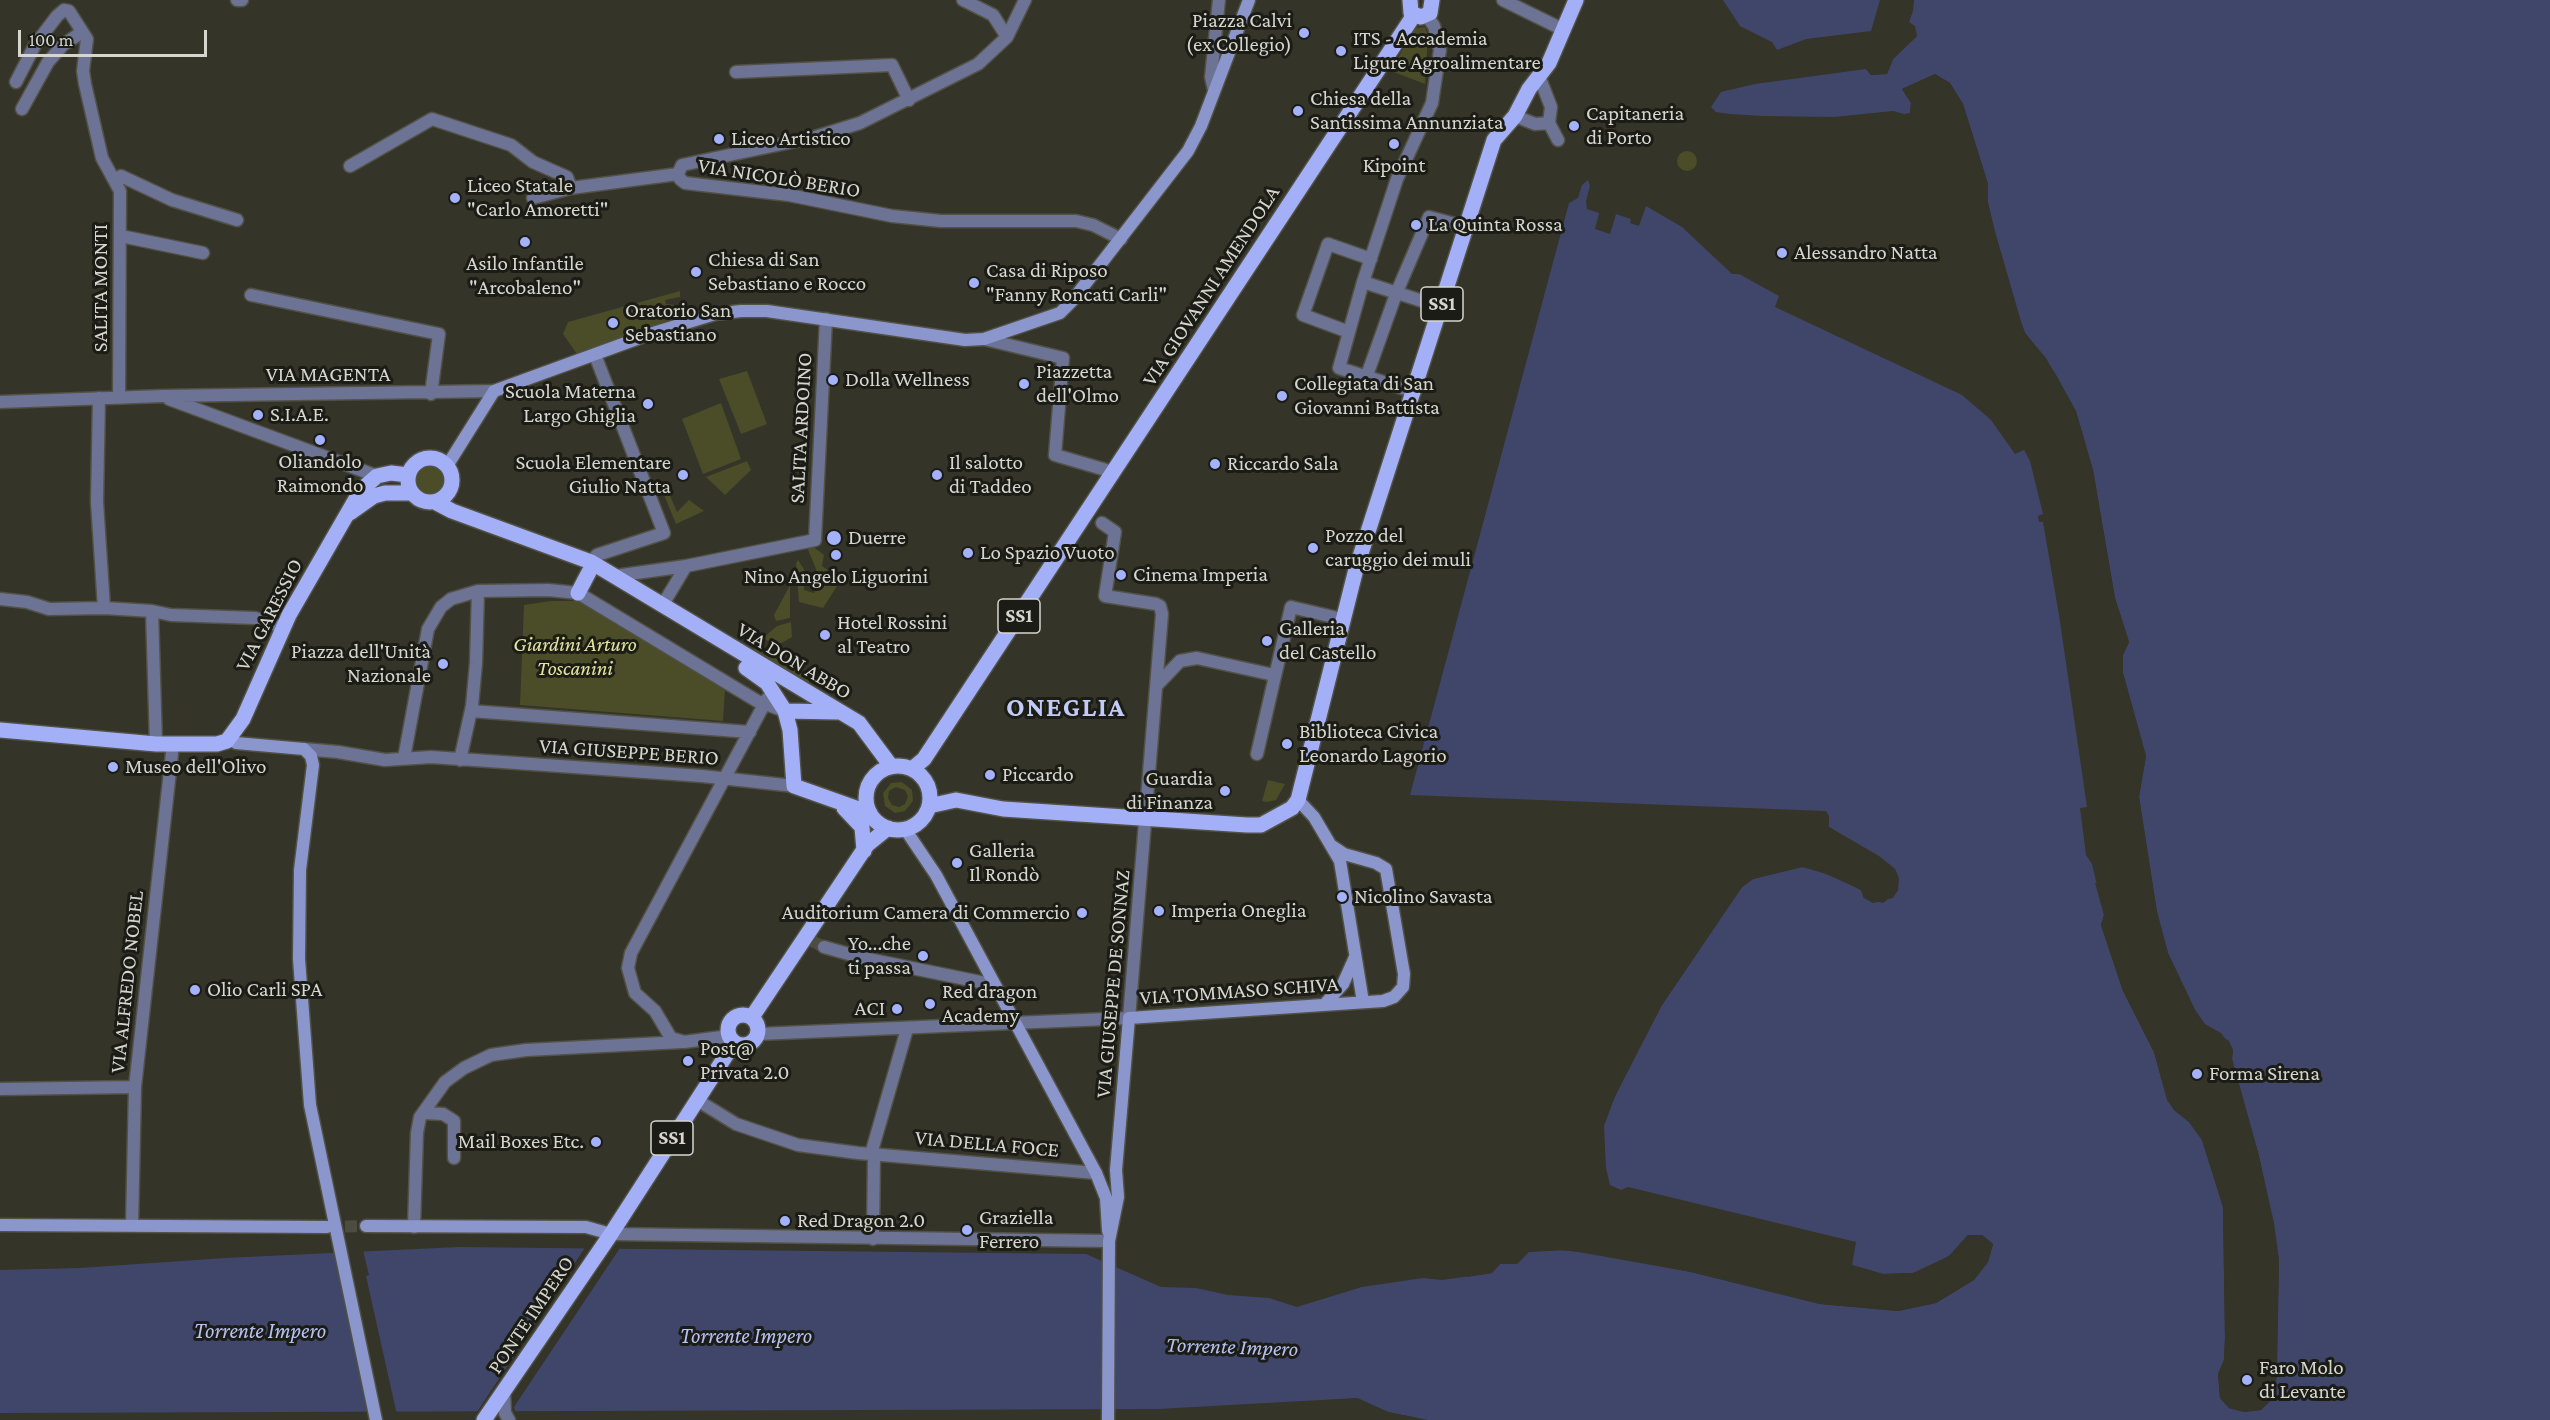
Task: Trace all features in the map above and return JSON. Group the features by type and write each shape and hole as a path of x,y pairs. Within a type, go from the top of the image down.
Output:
{"main road":[{"path":"447,466 494,391 715,314 741,310 767,311 964,340 984,339 1060,313 1121,239 1188,151 1249,0"},
{"path":"1410,0 1410,9 1420,16 1432,10 1432,0"},
{"name":"SS1","path":"1298,800 1342,619 1494,140 1515,116 1549,63 1576,0"},
{"name":"VIA GIOVANNI AMENDOLA","path":"1113,472 1395,44 1420,16"},
{"path":"435,458 447,466 452,479 449,492 451,499 472,518 435,502 422,502 411,493 408,475 411,468 421,459 435,458"},
{"name":"SS1","path":"912,769 924,759 1094,517 1113,472"},
{"path":"377,476 392,473 408,475"},
{"name":"VIA GARESSIO","path":"230,738 243,719 282,627 350,513 361,490 377,476"},
{"name":"VIA GARESSIO","path":"350,513 374,496 385,492 411,493"},
{"path":"435,502 449,492"},
{"name":"VIA DON ABBO","path":"472,518 570,553 762,679"},
{"path":"578,593 590,567"},
{"name":"VIA DON ABBO","path":"590,567 615,576 859,723 891,766"},
{"path":"762,679 785,711 790,730 794,786 878,821 905,829 930,866 1096,1173 1106,1198 1109,1246"},
{"path":"785,711 840,712"},
{"path":"0,730 156,744 217,744 230,738 236,742 304,749 311,756 312,765 300,870 299,958 310,1105 324,1184 340,1242 375,1416"},
{"path":"878,821 866,799 869,785 878,773 891,766 912,769 923,778 928,786 929,807 920,821 905,829"},
{"path":"929,807 956,800 1003,809 1146,820 1261,825 1292,808 1298,800 1314,817 1332,846 1344,876 1363,1002"},
{"path":"834,801 847,810 862,828 866,848"},
{"path":"731,1039 748,1045 758,1034 758,1025 752,1017 809,940 866,848 878,821"},
{"name":"VIA TOMMASO SCHIVA","path":"1129,1018 1363,1002 1386,1000 1397,995 1403,987 1404,974 1386,868 1377,863 1344,854 1332,846"},
{"path":"1324,1005 1343,984 1356,953"},
{"name":"SS1","path":"608,1239 697,1100 731,1039 728,1026 733,1018 743,1014 752,1017"},
{"name":"VIA GIUSEPPE DE SONNAZ","path":"1110,1418 1109,1246 1118,1197 1116,1170 1129,1018"},
{"path":"0,1225 327,1227"},
{"path":"366,1227 586,1227 608,1239"},
{"name":"PONTE IMPERO","path":"488,1418 608,1239"}],"street":[{"path":"963,0 993,15 1003,32"},
{"name":"VIA NICOLÒ BERIO","path":"1025,0 978,64 909,100 860,123 815,137 682,165 678,174 685,183 766,191 892,216 941,221 1076,221 1094,225 1121,239"},
{"path":"1214,90 1211,77 1219,0"},
{"path":"1503,0 1564,30"},
{"path":"16,82 35,45 60,11 69,11 82,32 63,45 48,62 22,109"},
{"path":"1415,392 1339,368 1363,282 1397,179 1432,104 1440,50 1434,26 1420,16"},
{"name":"SALITA MONTI","path":"82,32 88,45 83,71 85,84 102,158 120,191 119,398"},
{"path":"736,72 892,65 909,100"},
{"path":"1539,76 1551,107 1549,123 1558,140"},
{"path":"1515,116 1535,124 1549,123"},
{"path":"350,166 432,119 512,145 533,162 567,177 571,188"},
{"path":"533,198 571,188 678,174"},
{"path":"115,180 121,176 172,200 237,220"},
{"path":"1366,378 1396,294 1430,217 1466,227"},
{"path":"121,236 202,253"},
{"path":"1349,332 1303,315 1328,244 1371,260"},
{"path":"1363,282 1441,307"},
{"path":"251,295 440,334 431,393"},
{"name":"SALITA ARDOINO","path":"686,566 815,540 826,319"},
{"path":"984,339 1063,358 1055,455 1113,472"},
{"path":"590,567 597,555 664,533 595,355"},
{"name":"VIA MAGENTA","path":"0,402 163,396 494,391"},
{"path":"163,396 377,476"},
{"path":"99,398 97,502 104,608"},
{"name":"VIA GIUSEPPE DE SONNAZ","path":"1094,517 1115,532 1105,596 1156,604 1162,609 1158,685 1151,728 1146,820 1129,1018"},
{"path":"615,576 686,566"},
{"path":"662,606 686,566"},
{"path":"404,758 428,629 441,607 451,599 478,591 502,589 578,593 764,705 785,711"},
{"path":"460,760 471,711 476,663 478,591"},
{"path":"0,599 27,602 49,609 104,608 152,611 171,615 255,618 282,627"},
{"path":"1257,754 1291,607 1342,619"},
{"path":"152,611 156,744"},
{"path":"1158,685 1180,661 1197,658 1274,675"},
{"path":"684,1042 671,1038 655,1011 635,993 628,968 631,953 764,705 762,679"},
{"path":"471,711 750,732"},
{"name":"VIA ALFREDO NOBEL","path":"132,1225 135,1087 173,744"},
{"name":"VIA GIUSEPPE BERIO","path":"304,749 385,760 404,758 460,760 725,777 794,786"},
{"path":"824,947 863,958 995,986"},
{"name":"VIA TOMMASO SCHIVA","path":"758,1034 1129,1018"},
{"path":"873,1239 872,1154 907,1029"},
{"path":"414,1227 417,1133 424,1113 446,1082 464,1068 491,1055 526,1050 731,1039"},
{"path":"0,1089 135,1087"},
{"name":"VIA DELLA FOCE","path":"697,1100 736,1124 798,1145 872,1154 1096,1173"},
{"path":"424,1113 443,1114 454,1121 454,1158"},
{"path":"608,1239 873,1239 1109,1246"},
{"path":"504,1392 505,1413 509,1420"}],"green space":[{"path":"1425,27 1428,36 1425,84 1391,71 1412,32 1416,28"},
{"path":"1683,151 1691,151 1697,157 1697,165 1691,171 1683,171 1677,165 1677,157"},
{"name":"Oratorio San Sebastiano","path":"680,291 680,297 665,300 666,304 675,305 679,316 577,354 563,334 568,322"},
{"path":"747,371 767,424 741,434 719,379"},
{"path":"721,403 741,459 703,474 682,419"},
{"path":"747,461 751,470 725,495 706,477"},
{"path":"430,466 436,467 444,475 444,487 436,495 430,496 424,495 416,487 415,481 416,475 424,467"},
{"path":"669,493 677,512 689,500 704,511 676,524 664,495"},
{"path":"811,545 824,555 822,566 841,580 823,608 799,602 796,563 798,560 805,571 804,590 814,593 818,582 816,569 808,550"},
{"path":"790,585 790,618 776,621 774,615"},
{"name":"Giardini Arturo Toscanini","path":"551,601 578,601 590,604 725,689 723,721 520,705 524,605"},
{"path":"791,622 792,637 776,646 763,638 777,626"},
{"path":"755,647 811,678 808,684 753,651"},
{"path":"1268,780 1285,784 1276,800 1267,802 1262,801"},
{"path":"902,782 912,790 913,801 905,811 895,813 885,806 883,793 891,783","holes":["896,787 905,790 908,796 905,804 899,807 892,805 888,798 889,791"]}],"water":[{"path":"1723,0 1880,0 1871,31 1806,39 1777,50 1772,42 1740,26"},
{"name":"Torrente Impero","path":"1914,0 2550,0 2550,1420 1427,1420 1388,1412 1357,1398 1158,1409 0,1413 0,1270 80,1268 225,1258 459,1247 1086,1254 1161,1287 1196,1288 1228,1295 1269,1298 1297,1307 1362,1287 1423,1278 1442,1280 1492,1273 1500,1264 1517,1264 1528,1252 1550,1249 1599,1254 1691,1272 1820,1304 1898,1311 1936,1303 1974,1280 1988,1262 1993,1244 1982,1235 1968,1235 1949,1256 1931,1266 1913,1273 1883,1274 1852,1265 1856,1242 1628,1187 1621,1190 1610,1185 1606,1168 1604,1126 1620,1083 1662,1005 1742,887 1753,879 1802,867 1830,875 1861,890 1864,898 1883,903 1898,890 1895,869 1829,827 1829,816 1826,811 1410,795 1569,203 1578,198 1582,185 1588,180 1590,186 1586,201 1587,209 1599,213 1595,229 1610,234 1616,214 1631,219 1630,223 1639,226 1646,206 1682,227 1732,274 1739,274 1779,296 1775,307 1962,395 1991,420 2015,454 2024,450 2030,461 2043,514 2038,516 2039,522 2043,522 2059,615 2087,807 2080,808 2086,855 2092,864 2104,915 2101,925 2123,991 2154,1052 2164,1088 2174,1110 2189,1122 2202,1140 2223,1207 2225,1338 2224,1360 2218,1374 2220,1398 2229,1408 2244,1412 2261,1410 2271,1400 2276,1385 2279,1259 2259,1156 2232,1059 2233,1050 2221,1033 2205,1024 2195,1010 2168,953 2157,912 2139,797 2146,756 2123,673 2123,655 2129,642 2115,598 2093,470 2076,411 2055,373 2025,333 2021,322 1988,203 1988,184 1963,104 1950,83 1935,74 1902,89 1911,103 1910,113 1904,114 1893,111 1834,117 1763,116 1716,112 1711,107 1721,92 1755,84 1866,69 1871,75 1887,74 1893,59 1917,36 1909,22"}],"pier":[{"path":"1911,0 1914,0 1909,22 1915,26 1917,36 1893,59 1887,74 1871,75 1866,69 1868,66 1872,72 1885,71 1891,57 1914,35 1906,22"},
{"path":"1935,74 1950,83 1963,104 1988,184 1988,203 2021,322 2025,333 2046,358 2076,412 2093,470 2115,598 2129,642 2123,655 2123,673 2146,756 2139,797 2157,912 2168,953 2195,1010 2205,1025 2229,1041 2233,1050 2232,1059 2259,1156 2274,1223 2279,1259 2277,1377 2271,1400 2261,1410 2244,1412 2229,1408 2220,1398 2218,1374 2224,1360 2225,1338 2223,1207 2202,1140 2189,1122 2174,1110 2167,1100 2154,1052 2123,991 2101,925 2104,915 2095,883 2098,883 2107,914 2104,925 2126,990 2157,1051 2170,1099 2176,1108 2192,1120 2205,1139 2226,1206 2228,1338 2227,1361 2221,1374 2223,1397 2231,1405 2245,1409 2259,1407 2269,1398 2274,1377 2276,1259 2271,1223 2257,1156 2229,1060 2230,1050 2219,1036 2203,1027 2192,1011 2165,954 2154,913 2136,797 2143,757 2120,673 2120,655 2126,642 2112,598 2091,471 2074,413 2044,359 2023,335 2018,323 1992,233 1985,203 1985,185 1961,105 1948,86 1935,78 1906,90 1914,103 1912,116 1910,113 1911,103 1902,89"},
{"path":"1829,827 1879,856 1895,869 1899,878 1898,890 1893,898 1873,903 1864,898 1861,890 1815,869 1802,867 1753,879 1742,887 1662,1005 1604,1118 1617,1082 1659,1003 1740,884 1752,876 1802,864 1816,867 1855,883 1874,900 1891,896 1895,889 1896,878 1892,871 1877,858 1828,830"},
{"path":"1968,1235 1982,1235 1993,1244 1988,1262 1974,1280 1936,1303 1898,1311 1820,1304 1691,1272 1567,1250 1529,1252 1517,1264 1500,1264 1492,1273 1467,1277 1470,1273 1491,1270 1499,1261 1516,1261 1527,1250 1567,1247 1691,1269 1820,1301 1898,1308 1935,1300 1972,1277 1986,1261 1989,1245 1981,1238 1970,1238 1950,1259 1913,1276 1882,1277 1851,1268 1852,1265 1883,1274 1913,1273 1949,1256"},
{"path":"586,1246 620,1248 514,1407 516,1414 475,1415"},
{"path":"363,1250 369,1275 366,1276 397,1415 370,1414 336,1251"},
{"path":"1357,1398 1388,1412 1427,1420 1388,1415 1357,1401 1339,1403 1337,1400"}],"tunnel":[{"path":"812,941 824,947"},
{"path":"327,1227 366,1226"}],"place":[{"name":"Piazza Calvi (ex Collegio)","path":"1304,33"},
{"name":"ITS - Accademia Ligure Agroalimentare","path":"1341,51"},
{"name":"Chiesa della Santissima Annunziata","path":"1298,111"},
{"name":"Capitaneria di Porto","path":"1574,126"},
{"name":"Liceo Artistico","path":"719,139"},
{"name":"Kipoint","path":"1394,144"},
{"name":"Liceo Statale \"Carlo Amoretti\"","path":"455,198"},
{"name":"La Quinta Rossa","path":"1416,225"},
{"name":"Asilo Infantile \"Arcobaleno\"","path":"525,242"},
{"name":"Alessandro Natta","path":"1782,253"},
{"name":"Chiesa di San Sebastiano e Rocco","path":"696,272"},
{"name":"Casa di Riposo \"Fanny Roncati Carli\"","path":"974,283"},
{"name":"Oratorio San Sebastiano","path":"613,323"},
{"name":"Dolla Wellness","path":"833,380"},
{"name":"Piazzetta dell'Olmo","path":"1024,384"},
{"name":"Collegiata di San Giovanni Battista","path":"1282,396"},
{"name":"Scuola Materna Largo Ghiglia","path":"648,404"},
{"name":"S.I.A.E.","path":"258,415"},
{"name":"Oliandolo Raimondo","path":"320,440"},
{"name":"Riccardo Sala","path":"1215,464"},
{"name":"Scuola Elementare Giulio Natta","path":"683,475"},
{"name":"Il salotto di Taddeo","path":"937,475"},
{"name":"Duerre","path":"834,538"},
{"name":"Pozzo del caruggio dei muli","path":"1313,548"},
{"name":"Lo Spazio Vuoto","path":"968,553"},
{"name":"Nino Angelo Liguorini","path":"836,555"},
{"name":"Cinema Imperia","path":"1121,575"},
{"name":"Hotel Rossini al Teatro","path":"825,635"},
{"name":"Galleria del Castello","path":"1267,641"},
{"name":"Piazza dell'Unità Nazionale","path":"443,664"},
{"name":"Biblioteca Civica Leonardo Lagorio","path":"1287,744"},
{"name":"Museo dell'Olivo","path":"113,767"},
{"name":"Piccardo","path":"990,775"},
{"name":"Guardia di Finanza","path":"1225,791"},
{"name":"Galleria Il Rondò","path":"957,863"},
{"name":"Nicolino Savasta","path":"1342,897"},
{"name":"Imperia Oneglia","path":"1159,911"},
{"name":"Auditorium Camera di Commercio","path":"1082,913"},
{"name":"Yo...che ti passa","path":"923,956"},
{"name":"Olio Carli SPA","path":"195,990"},
{"name":"Red dragon Academy","path":"930,1004"},
{"name":"ACI","path":"897,1009"},
{"name":"Post@ Privata 2.0","path":"688,1061"},
{"name":"Forma Sirena","path":"2197,1074"},
{"name":"Mail Boxes Etc.","path":"596,1142"},
{"name":"Red Dragon 2.0","path":"785,1221"},
{"name":"Graziella Ferrero","path":"967,1230"},
{"name":"Faro Molo di Levante","path":"2247,1380"}],"district":[{"name":"ONEGLIA","path":"1066,708"}]}
